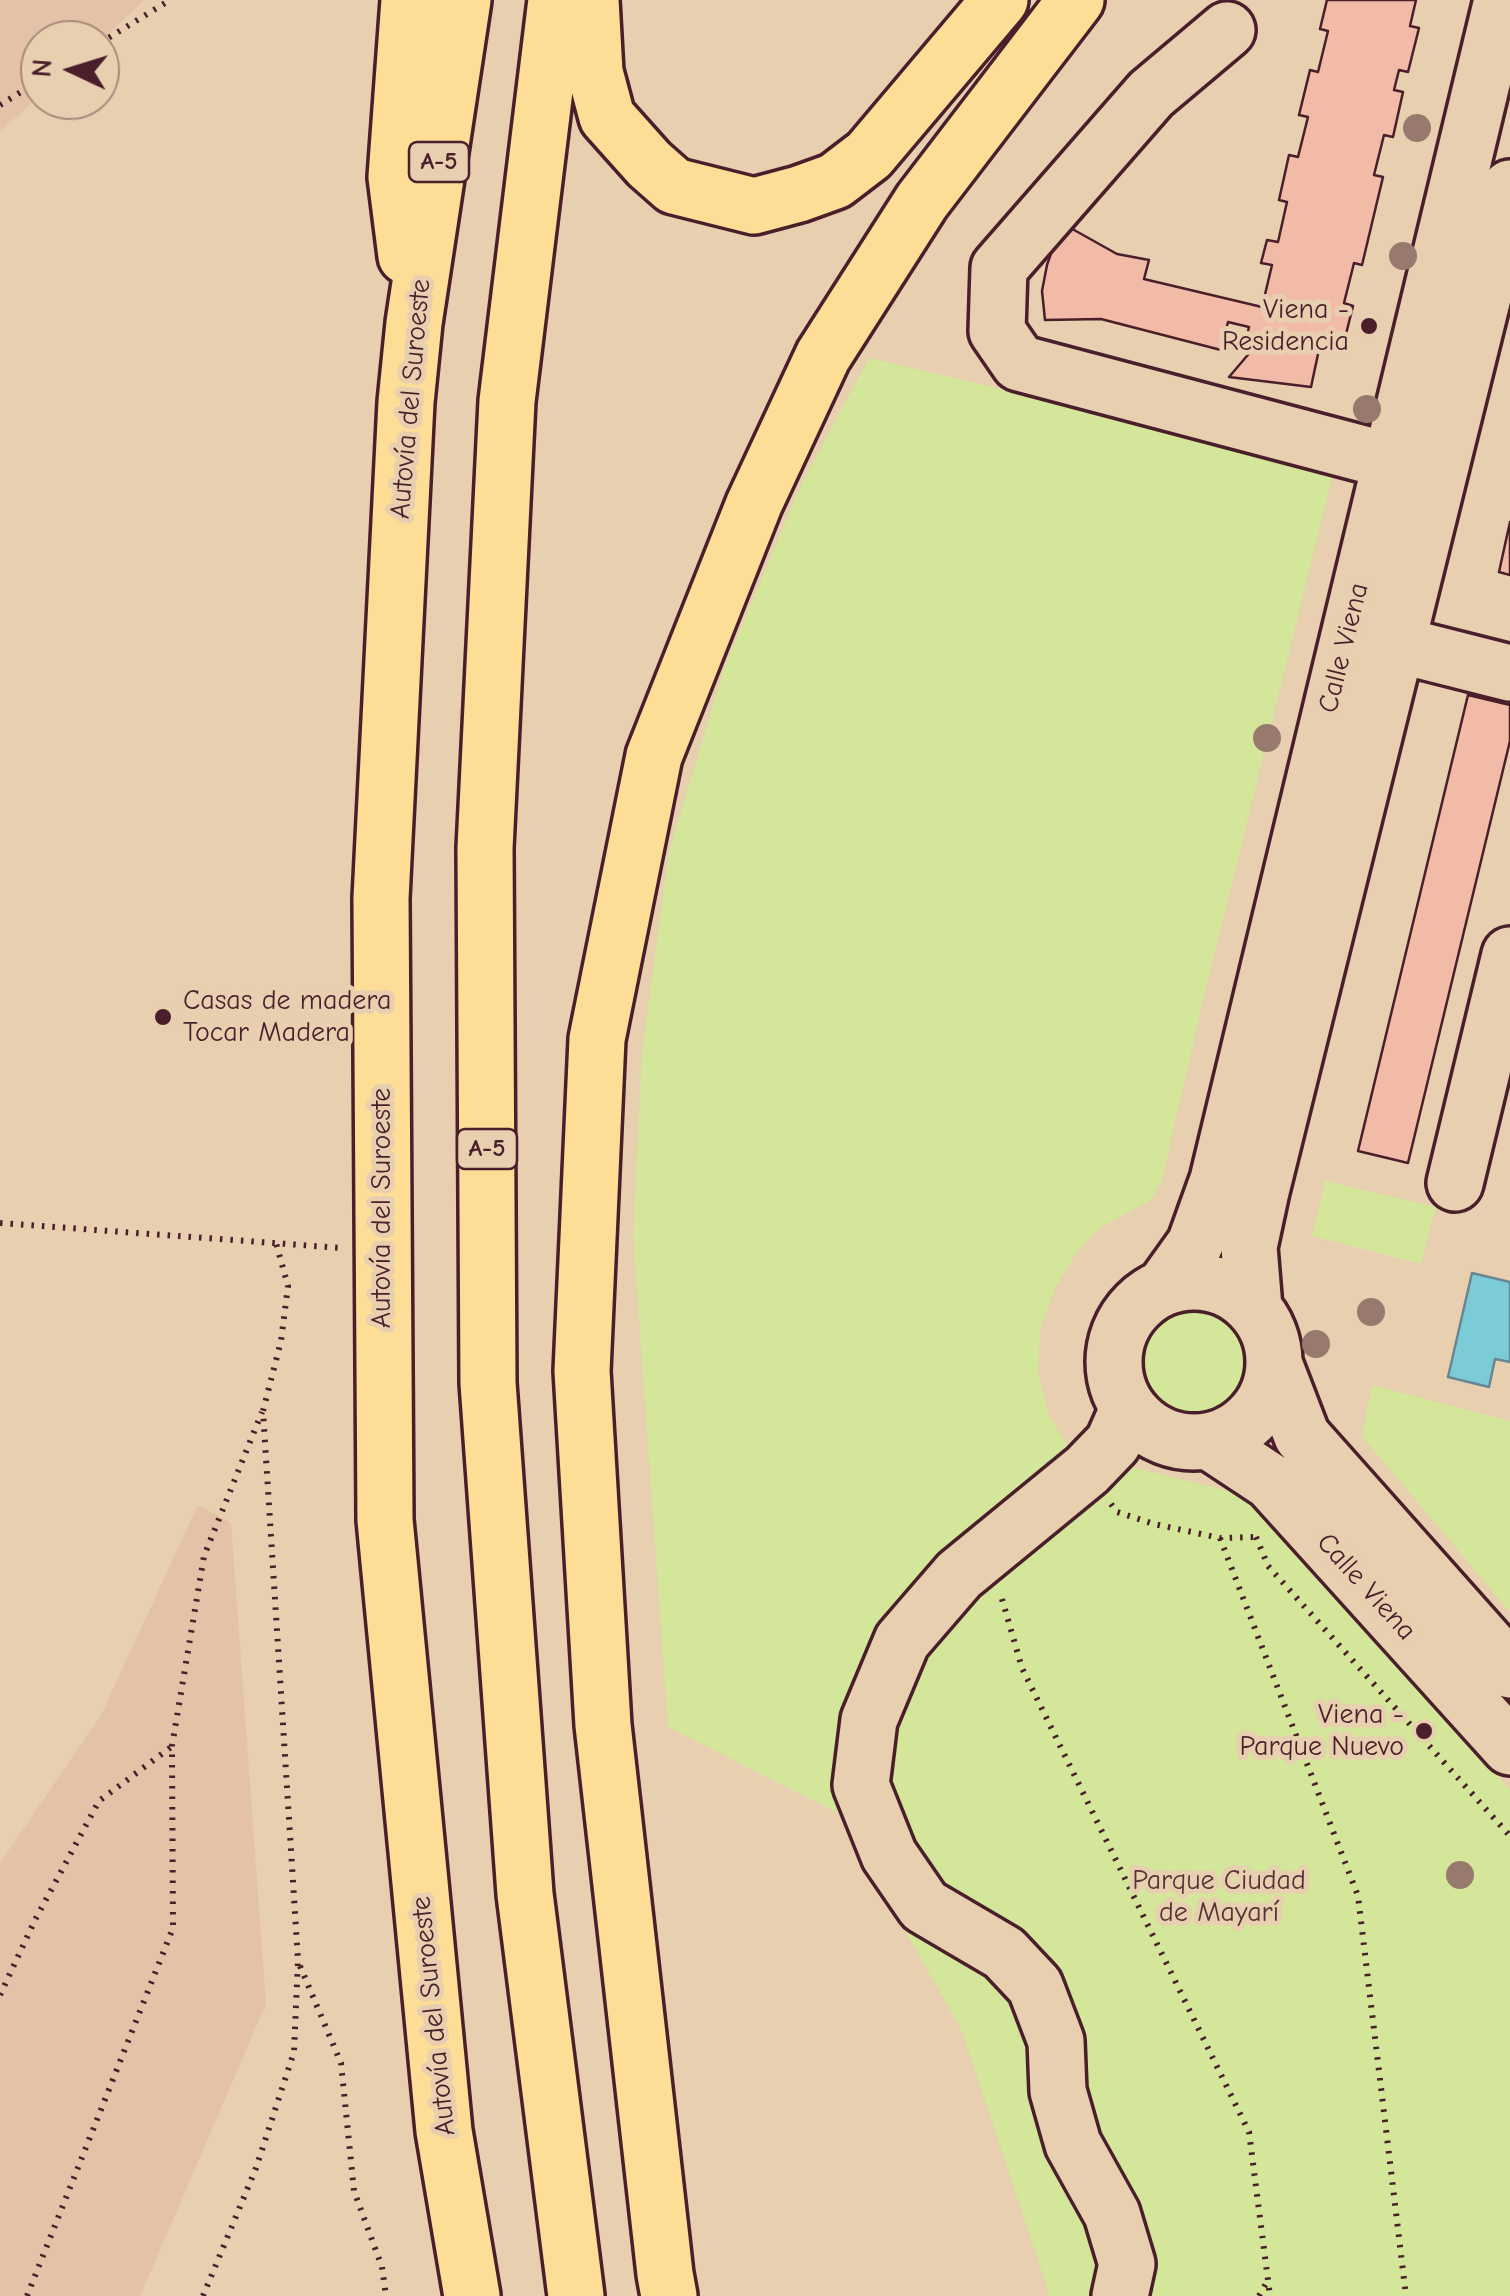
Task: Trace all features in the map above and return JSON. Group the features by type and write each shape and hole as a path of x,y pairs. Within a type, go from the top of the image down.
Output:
{"highway":[{"path":"409,0 396,178 414,323"},
{"name":"Autovía del Suroeste","path":"463,0 414,323 405,422 380,898 384,1520 444,2131 472,2296"},
{"name":"A-5","path":"556,0 507,401 485,848 488,1383 525,1894 576,2296"},
{"path":"591,0 594,72 607,117 674,186 754,206 835,181 869,154 1000,0"},
{"path":"669,2296 603,1725 582,1371 598,1039 654,756 754,504 824,356 922,201 1076,0"}],"street":[{"name":"Calle Viena","path":"1165,1286 1195,1244 1218,1180 1502,0"},
{"path":"1228,30 1151,94 999,268 997,331 1018,362 1390,461"},
{"name":"Calle Viena","path":"1254,1308 1248,1247 1510,188"},
{"name":"Calle Viena","path":"1395,644 1510,673"},
{"path":"1455,1183 1510,955"},
{"path":"1189,1281 1213,1283 1236,1292 1254,1308 1273,1345 1274,1366 1269,1392 1255,1415 1234,1432 1209,1441 1187,1442 1164,1437 1144,1426 1128,1409 1117,1387 1113,1363 1116,1338 1127,1316 1144,1298 1165,1286 1189,1281"},
{"name":"Calle Viena","path":"1274,1366 1302,1436 1510,1670"},
{"path":"1120,2296 1127,2264 1112,2214 1073,2144 1058,2091 1056,2041 1035,1986 1004,1953 924,1906 889,1855 861,1786 868,1720 902,1642 959,1575 1087,1470 1113,1442 1128,1409"},
{"name":"Calle Viena","path":"1209,1441 1271,1482 1280,1528 1510,1747"}],"path":[{"path":"120,31 170,0"},
{"path":"0,1222 383,1251"},
{"path":"27,2296 173,1928 172,1746 204,1556 263,1411 281,1341 288,1286 276,1243"},
{"path":"203,2296 256,2168 294,2052 298,1960 263,1411"},
{"path":"1087,1470 1117,1512 1154,1524 1220,1538 1280,1528 1268,1566 1510,1836"},
{"path":"1220,1538 1358,1896 1406,2296"},
{"path":"988,1550 1022,1668 1248,2132 1270,2296"},
{"path":"0,1995 99,1800 172,1746"},
{"path":"298,1960 341,2063 354,2191 382,2267 386,2296"},
{"path":"1259,2296 1268,2279"}],"shaded area":[{"path":"0,0 145,0 120,23 20,20 20,114 0,132"},
{"path":"198,1505 231,1523 266,2004 140,2296 0,2296 0,1863 101,1715"}],"green space":[{"name":"Parque Ciudad de Mayarí","path":"869,358 1335,467 1162,1179 1151,1200 1101,1227 1078,1250 1056,1287 1040,1329 1038,1375 1050,1417 1071,1452 1257,1498 1510,1790 1510,2296 1050,2296 962,2031 838,1813 668,1727 633,1235 642,1053 669,851 725,666 801,485"},
{"path":"1325,1181 1436,1207 1421,1264 1312,1236"},
{"path":"1193,1304 1216,1309 1235,1321 1247,1340 1252,1363 1247,1386 1235,1405 1216,1417 1193,1422 1170,1417 1151,1405 1139,1386 1134,1363 1139,1340 1151,1321 1170,1309"},
{"path":"1372,1385 1510,1421 1510,1612 1362,1436"}],"water":[{"path":"1472,1273 1510,1282 1510,1362 1495,1359 1489,1387 1448,1377"}],"building":[{"path":"1327,0 1416,0 1410,26 1419,28 1408,72 1399,70 1394,90 1403,92 1393,137 1384,135 1374,175 1383,177 1362,265 1354,263 1344,303 1353,306 1342,350 1320,345 1311,387 1229,377 1252,350 1244,348 1249,327 1228,322 1221,350 1101,319 1045,320 1042,291 1047,265 1067,226 1117,254 1149,260 1144,279 1262,307 1272,265 1261,263 1267,240 1278,242 1287,202 1279,200 1289,155 1298,157 1308,117 1299,115 1310,70 1318,72 1328,31 1320,29"},
{"path":"1510,522 1510,575 1499,572"},
{"path":"1468,695 1510,705 1510,741 1408,1163 1358,1151"}],"place":[{"name":"Viena - Residencia","path":"1369,326"},
{"name":"Casas de madera Tocar Madera","path":"163,1017"},
{"name":"Viena - Parque Nuevo","path":"1424,1731"}]}
